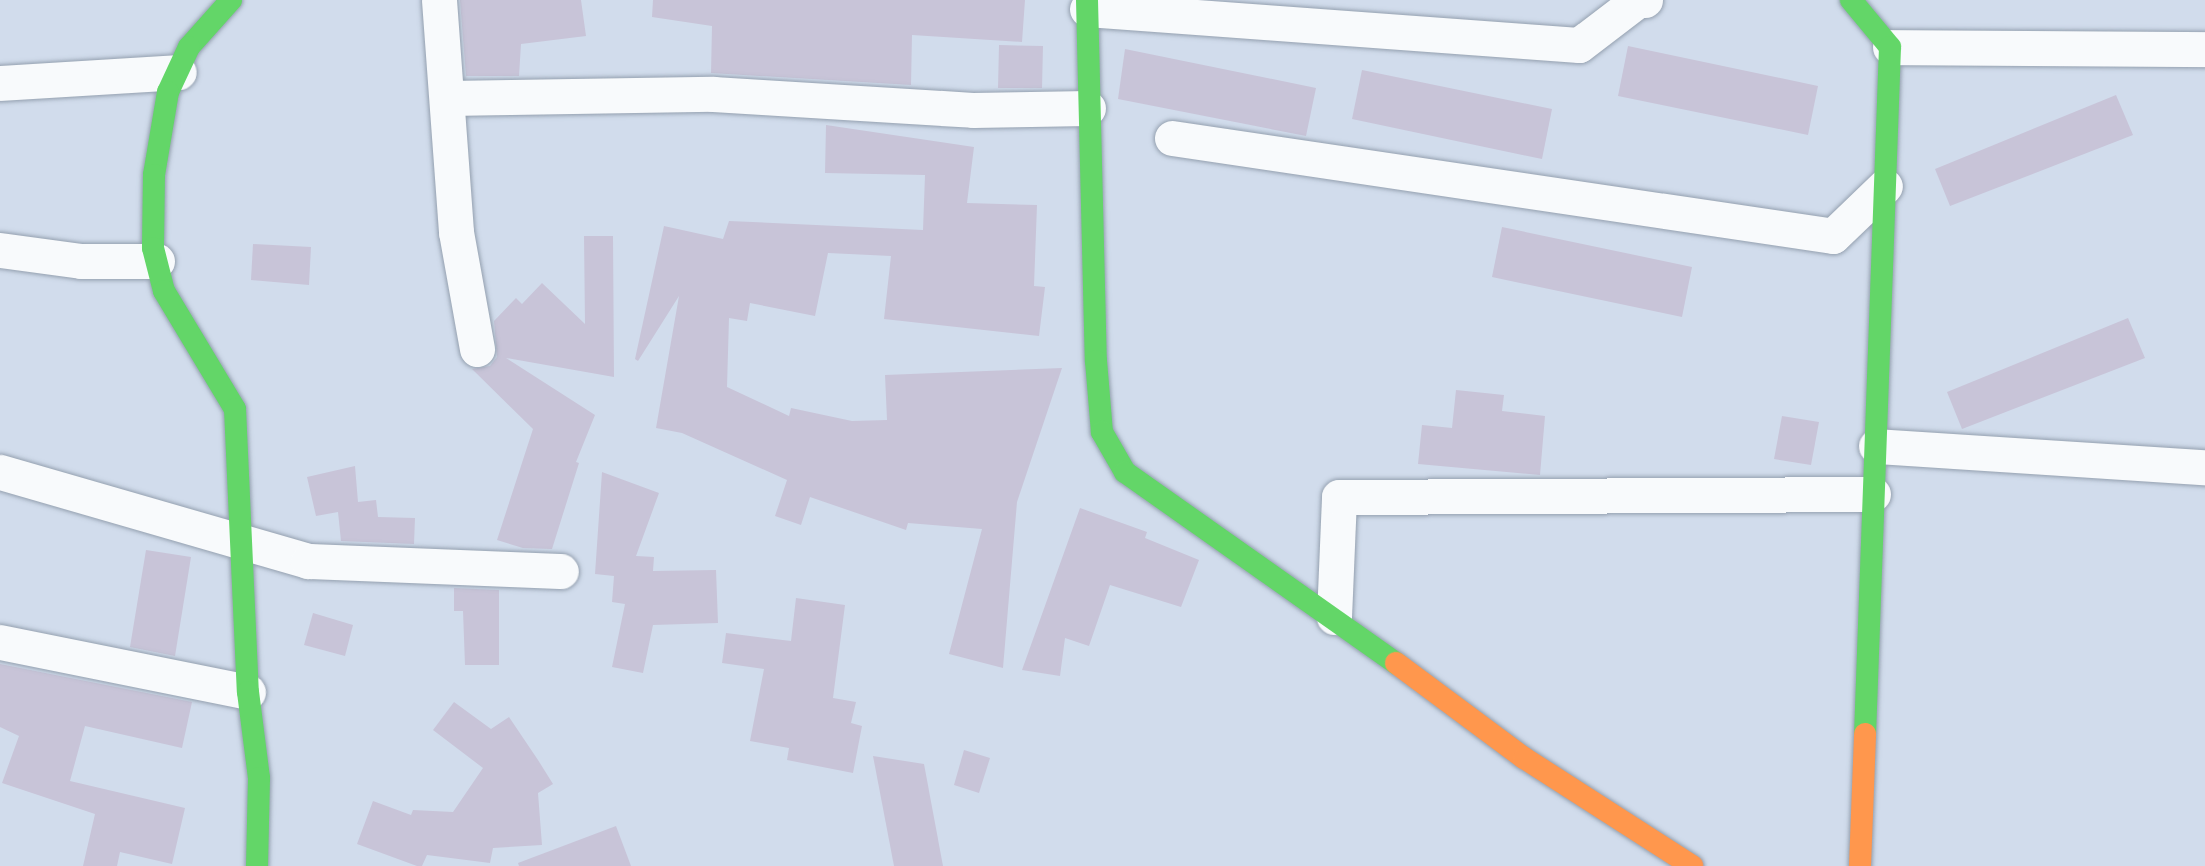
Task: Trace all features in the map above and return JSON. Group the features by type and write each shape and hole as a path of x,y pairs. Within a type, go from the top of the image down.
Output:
{"street":[{"path":"230,0 189,47 168,92 154,175 157,261 164,290 235,408 248,692 260,778 258,866"},
{"path":"440,0 456,232 476,349"},
{"path":"1645,0 1638,0 1579,45 1087,5 1102,432 1125,472 1171,508 1334,617 1524,758 1692,866"},
{"path":"1852,0 1890,47 1860,866"},
{"path":"1890,47 2205,49"},
{"path":"0,83 179,72"},
{"path":"448,98 714,94 972,110 1088,108"},
{"path":"1172,138 1833,236 1885,186"},
{"path":"0,250 81,261 157,261"},
{"path":"1876,446 2205,466"},
{"path":"0,472 308,561 560,572"},
{"path":"1334,617 1339,497 1874,494"},
{"path":"0,642 248,692"}],"building":[{"path":"460,0 581,0 586,36 521,44 519,76 466,76"},
{"path":"653,0 1025,0 1022,42 912,35 911,85 711,73 712,26 652,17"},
{"path":"999,45 1043,46 1042,88 998,88"},
{"path":"1628,46 1818,86 1808,135 1618,96"},
{"path":"1125,49 1316,88 1306,136 1118,99"},
{"path":"1362,70 1552,109 1542,159 1352,119"},
{"path":"2116,95 2133,135 1950,206 1935,169"},
{"path":"826,125 974,147 967,203 1037,205 1034,286 1045,287 1039,336 884,319 891,256 828,253 815,316 750,303 747,321 729,318 727,387 789,416 791,408 852,421 887,420 885,375 1062,368 1017,502 1003,668 949,654 982,529 908,523 906,530 810,497 801,525 775,516 787,480 682,433 656,428 679,296 638,361 635,359 664,226 723,239 729,221 923,230 925,175 825,173"},
{"path":"1502,227 1692,267 1682,317 1492,277"},
{"path":"584,236 613,236 614,377 506,358 595,415 576,462 579,463 552,549 523,548 497,540 533,429 472,369 490,366 497,357 494,321 516,298 522,304 542,283 585,324"},
{"path":"253,244 311,247 309,285 251,280"},
{"path":"2128,318 2145,358 1962,429 1947,392"},
{"path":"1456,390 1504,395 1502,411 1545,416 1540,475 1418,464 1422,425 1452,428"},
{"path":"1782,416 1819,422 1811,465 1774,459"},
{"path":"355,466 358,502 376,500 378,517 415,518 414,544 341,541 338,512 316,516 307,477"},
{"path":"602,472 659,493 636,556 654,557 653,571 716,570 718,623 653,625 643,673 612,667 625,604 612,602 614,576 595,574"},
{"path":"1080,508 1147,532 1145,538 1199,560 1181,607 1110,585 1089,646 1065,638 1060,676 1022,670"},
{"path":"146,550 191,557 175,656 130,647"},
{"path":"454,588 499,590 499,665 465,665 463,611 454,611"},
{"path":"796,598 845,605 833,698 856,702 851,723 862,726 853,773 787,760 789,748 750,741 764,669 722,663 726,633 791,641"},
{"path":"313,613 353,625 345,656 304,645"},
{"path":"0,664 192,702 182,748 85,726 70,781 185,808 172,864 120,852 117,866 83,866 95,814 2,783 19,736 0,727"},
{"path":"454,702 491,729 509,717 553,784 538,793 542,845 493,848 490,863 427,855 422,866 417,866 357,844 373,801 411,815 413,810 453,812 483,768 433,730"},
{"path":"964,750 990,758 979,793 954,785"},
{"path":"873,756 924,764 943,866 894,866"},
{"path":"616,826 631,866 519,866 518,863"}],"traffic: fast":[{"path":"231,0 189,47 168,92 154,175 153,248 164,291 235,409 248,692 259,778 257,866"},
{"path":"1087,0 1096,361 1102,432 1125,472 1396,663"},
{"path":"1851,0 1890,47 1865,734"}],"traffic: slow":[{"path":"1396,663 1524,758 1692,866"},
{"path":"1860,866 1865,734"}]}
